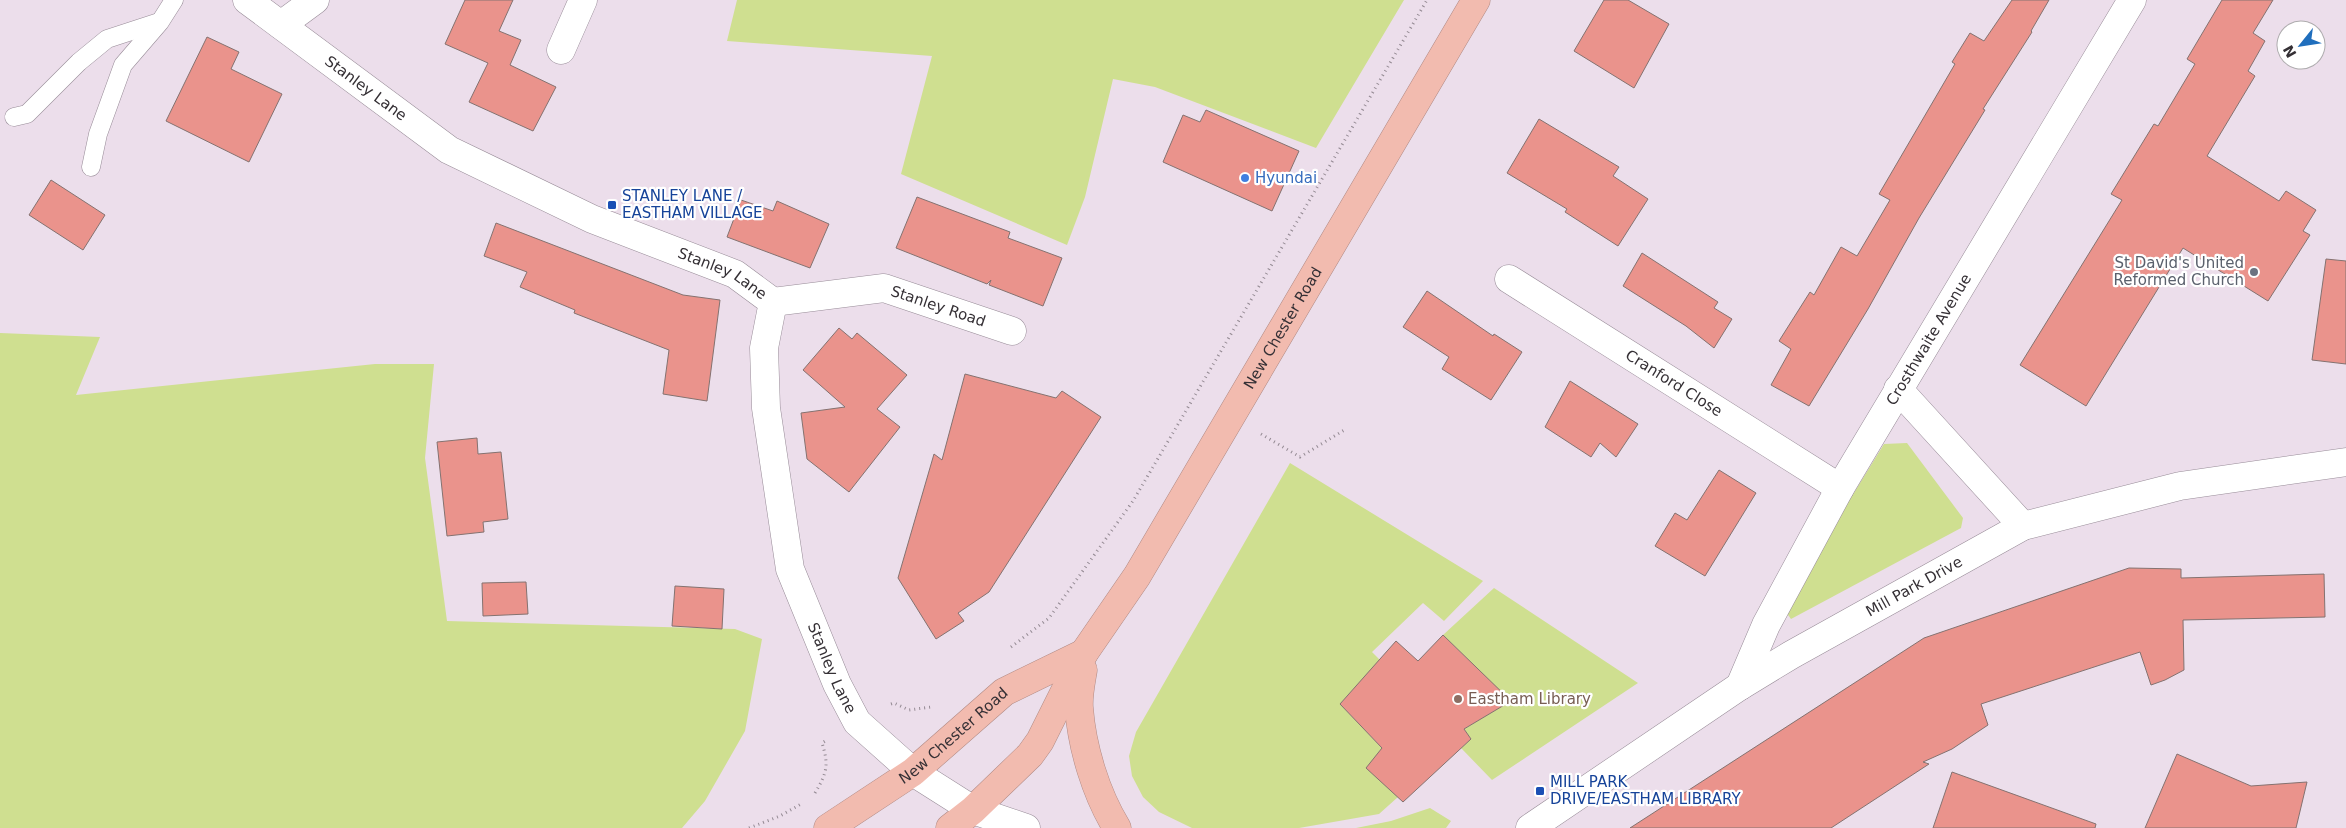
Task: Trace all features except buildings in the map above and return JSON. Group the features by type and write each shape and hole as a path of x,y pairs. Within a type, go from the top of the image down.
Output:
{"highway":[{"name":"New Chester Road","path":"950,828 973,810 1030,755 1040,741 1084,654 1137,576 1476,0"},
{"name":"New Chester Road","path":"828,828 913,772 1004,692 1084,654"},
{"path":"1084,654 1079,707 1092,773 1108,814 1117,828"}],"street":[{"name":"Stanley Lane","path":"247,0 449,150 592,219 735,274 773,302 764,348 766,408 790,569 837,684 857,722 913,772 973,810 1026,828"},
{"path":"281,25 315,0"},
{"path":"561,50 583,0"},
{"name":"Crosthwaite Avenue","path":"1740,686 1766,625 1840,488 2132,0"},
{"name":"Cranford Close","path":"1508,279 1840,488"},
{"name":"Stanley Road","path":"773,302 884,288 1012,332"},
{"path":"1898,389 2023,526"},
{"name":"Mill Park Drive","path":"1530,828 1740,686 1791,655 2023,526 2180,486 2346,462"}],"lane":[{"path":"91,167 98,134 123,65 160,22 174,0"},
{"path":"14,116 28,114 79,62 107,39 160,22"}],"path":[{"path":"1004,652 1049,618 1133,501 1427,0"},
{"path":"1232,416 1300,457 1346,429"},
{"path":"809,798 815,793 824,777 828,760 822,743 894,703 909,710 932,707"},
{"path":"749,828 780,816 803,803"}],"green space":[{"path":"737,0 1404,0 1316,148 1155,87 1113,79 1085,197 1067,245 901,174 932,56 727,41"},
{"path":"0,333 100,337 76,395 375,364 434,364 425,458 447,621 735,629 762,639 745,731 705,801 682,828 0,828"},
{"path":"1907,443 1963,518 1961,528 1791,619 1783,608 1884,444"},
{"path":"1290,463 1483,581 1444,621 1423,603 1372,652 1380,660 1340,704 1382,748 1398,797 1379,814 1299,828 1192,828 1159,812 1143,797 1132,776 1129,756 1136,732"},
{"path":"1494,588 1638,683 1492,780 1461,748 1471,739 1464,729 1510,701 1443,635"},
{"path":"1430,808 1451,821 1446,828 1356,828 1391,821"}],"place":[{"name":"Hyundai","path":"1245,178"},
{"name":"STANLEY LANE / EASTHAM VILLAGE","path":"612,205"},
{"name":"St David's United Reformed Church","path":"2254,272"},
{"name":"Eastham Library","path":"1458,699"},
{"name":"MILL PARK DRIVE/EASTHAM LIBRARY","path":"1540,791"}]}
